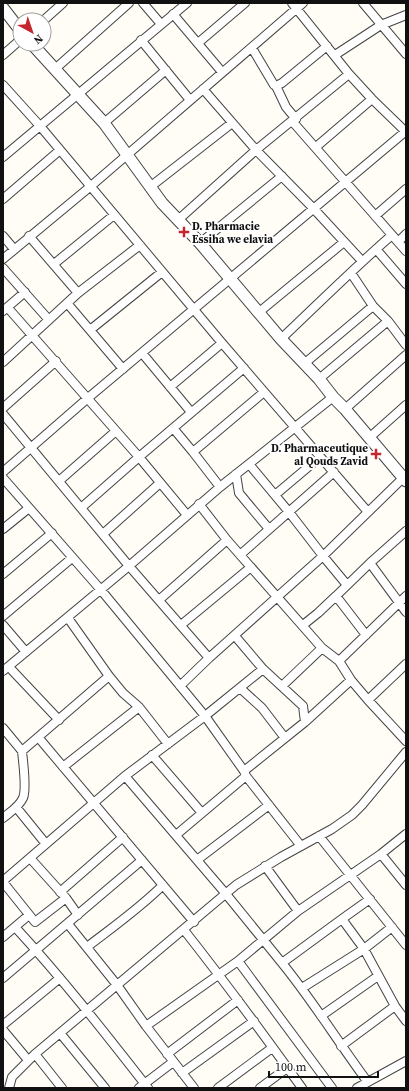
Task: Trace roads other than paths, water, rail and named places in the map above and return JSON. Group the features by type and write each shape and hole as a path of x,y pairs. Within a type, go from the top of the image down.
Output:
{"street":[{"path":"7,3 3,8 12,20"},
{"path":"52,13 64,3"},
{"path":"55,69 129,3"},
{"path":"143,3 161,24"},
{"path":"3,157 187,3"},
{"path":"198,44 245,3"},
{"path":"363,3 406,54"},
{"path":"3,259 252,48 297,5 349,74 406,132 345,181 88,398 3,472"},
{"path":"173,14 222,72"},
{"path":"335,55 380,25 406,15"},
{"path":"141,40 190,100"},
{"path":"276,86 282,83 327,46"},
{"path":"3,55 12,47"},
{"path":"252,48 276,86 294,120 406,252"},
{"path":"39,52 104,123 150,187 178,220 200,243 258,313 319,379 405,479 180,686"},
{"path":"104,123 166,70"},
{"path":"178,220 256,150 349,74"},
{"path":"3,85 40,126 222,343 368,512"},
{"path":"203,89 256,150 362,261"},
{"path":"316,147 372,99"},
{"path":"150,187 232,123"},
{"path":"3,199 60,150"},
{"path":"200,243 282,176"},
{"path":"375,216 406,190"},
{"path":"54,264 114,215"},
{"path":"398,242 406,234"},
{"path":"281,339 362,261 392,235"},
{"path":"3,236 14,249"},
{"path":"29,236 78,293"},
{"path":"258,313 344,242"},
{"path":"3,362 78,293 140,245"},
{"path":"376,249 406,282"},
{"path":"3,268 49,320"},
{"path":"90,330 162,272"},
{"path":"351,273 374,306 388,321 406,345"},
{"path":"25,292 5,309 33,335 56,361 139,457 186,515"},
{"path":"67,303 123,369"},
{"path":"305,364 374,306"},
{"path":"319,379 388,321"},
{"path":"170,387 222,343"},
{"path":"142,353 192,412"},
{"path":"345,409 406,355"},
{"path":"3,408 56,361"},
{"path":"81,508 244,368"},
{"path":"193,452 264,392"},
{"path":"59,720 6,669 101,590 199,504 333,397"},
{"path":"369,438 406,405"},
{"path":"3,414 129,566 209,658"},
{"path":"174,428 220,487"},
{"path":"59,481 116,431"},
{"path":"275,495 320,457"},
{"path":"249,464 347,585"},
{"path":"240,555 334,472"},
{"path":"236,474 238,493 269,530"},
{"path":"3,478 101,590 205,716 245,774 301,846"},
{"path":"104,534 160,483"},
{"path":"199,504 250,567 322,648 339,661 351,680 406,741"},
{"path":"3,529 29,508"},
{"path":"303,625 318,614 370,562 406,531"},
{"path":"3,574 52,533"},
{"path":"159,600 228,540"},
{"path":"3,616 72,558"},
{"path":"370,562 406,612"},
{"path":"180,625 250,567"},
{"path":"336,596 366,635"},
{"path":"339,661 406,596"},
{"path":"68,618 109,676 123,693 139,708 168,744"},
{"path":"3,625 26,652"},
{"path":"235,636 263,669 303,706 305,722"},
{"path":"282,686 322,648"},
{"path":"368,700 406,664"},
{"path":"122,837 36,922 29,915 4,878 30,858 125,776 205,716 263,669"},
{"path":"22,751 109,676"},
{"path":"176,835 351,680"},
{"path":"240,688 262,708 285,738"},
{"path":"63,767 139,708"},
{"path":"3,728 22,751 24,790 23,797 16,807 3,818"},
{"path":"38,737 194,922"},
{"path":"9,1088 12,1077 32,1057 194,922 236,885 265,866 320,836 342,822 362,805 406,752"},
{"path":"152,755 202,813"},
{"path":"125,776 226,894 302,988 341,1046 367,1081"},
{"path":"197,860 269,805"},
{"path":"16,807 46,844"},
{"path":"146,1026 220,975 298,911 351,876 406,834"},
{"path":"320,836 404,940"},
{"path":"381,854 406,885"},
{"path":"30,858 63,895 78,915"},
{"path":"3,978 142,860"},
{"path":"265,866 298,911"},
{"path":"87,947 163,885"},
{"path":"282,963 370,899"},
{"path":"3,937 29,915"},
{"path":"342,919 364,949 395,1006 406,1021"},
{"path":"68,924 117,985 146,1026 194,1088"},
{"path":"15,926 87,1011 144,1086 173,1062"},
{"path":"302,988 364,949 392,927"},
{"path":"184,930 220,975 302,1088"},
{"path":"238,961 332,1088"},
{"path":"321,1016 378,976"},
{"path":"3,1026 60,978"},
{"path":"167,1054 238,1000"},
{"path":"341,1046 395,1006"},
{"path":"182,1073 254,1021"},
{"path":"3,1030 62,1088"},
{"path":"60,1033 105,1088"},
{"path":"218,1088 272,1048"},
{"path":"357,1088 367,1081 405,1064"},
{"path":"260,1088 287,1068"}],"place":[{"name":"D. Pharmacie Essiha we elavia","path":"184,232"},
{"name":"D. Pharmaceutique al Qouds Zavid","path":"376,454"}]}
